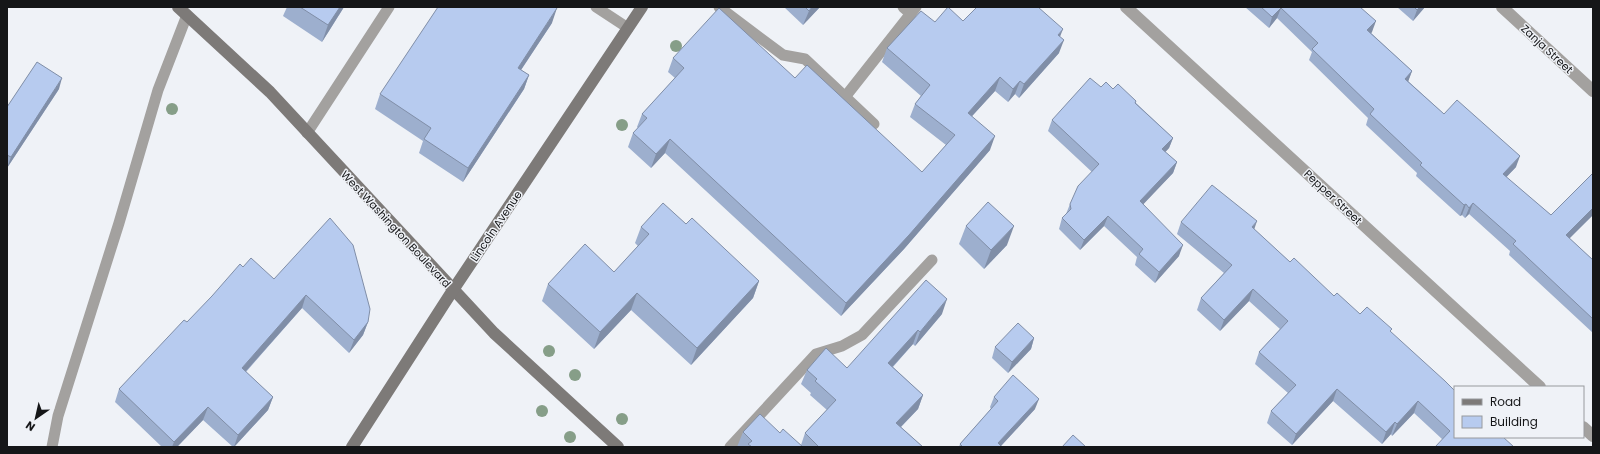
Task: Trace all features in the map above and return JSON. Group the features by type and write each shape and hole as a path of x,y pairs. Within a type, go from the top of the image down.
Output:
{"main road":[{"name":"West Washington Boulevard","path":"178,7 270,92 494,333 618,447"},
{"name":"Lincoln Avenue","path":"352,447 453,290 642,7"}],"street":[{"name":"Pepper Street","path":"1126,7 1539,386"},
{"name":"Zanja Street","path":"1502,7 1593,92"},
{"path":"1584,428 1593,436"}],"lane":[{"path":"307,133 389,7"},
{"path":"596,7 628,28"},
{"path":"719,7 783,55 805,59 874,124"},
{"path":"845,97 910,9"},
{"path":"52,447 58,416 119,223 158,90 187,16"},
{"path":"730,447 816,354 842,346 862,334 932,260"}],"building":[{"path":"300,7 340,7 328,25"},
{"path":"438,7 557,8 518,68 529,75 468,168 424,139 431,128 380,94"},
{"path":"805,7 812,7 809,11"},
{"path":"948,7 963,21 977,7 1038,7 1063,29 1058,35 1064,40 1024,84 1020,81 1013,89 1000,77 968,113 995,136 909,235 846,303 670,139 656,154 633,133 647,118 642,114 684,68 673,58 719,8 795,78 807,65 922,172 955,135 915,104 930,85 887,48 921,11 935,22"},
{"path":"1261,7 1360,7 1376,21 1367,30 1412,71 1405,79 1444,114 1457,100 1520,156 1503,174 1551,215 1593,173 1593,208 1566,235 1593,260 1593,319 1513,244 1516,241 1473,203 1469,208 1466,204 1464,205 1420,165 1422,163 1370,114 1374,109 1312,49 1318,43 1281,8 1272,17"},
{"path":"37,62 62,78 11,157 7,155 7,107"},
{"path":"1090,78 1101,87 1106,82 1113,89 1118,84 1136,101 1135,103 1173,138 1162,149 1177,162 1140,201 1183,245 1159,272 1139,254 1143,249 1108,216 1084,240 1062,218 1071,209 1070,204 1078,186 1099,164 1052,120"},
{"path":"1212,185 1257,221 1252,227 1290,262 1294,258 1334,296 1337,293 1360,314 1367,307 1392,329 1390,331 1454,390 1454,438 1504,438 1514,447 1435,447 1450,431 1418,401 1397,424 1395,422 1386,432 1337,389 1296,434 1271,411 1296,385 1259,352 1288,321 1253,289 1224,320 1201,298 1232,265 1181,222"},
{"path":"988,202 1014,226 991,250 966,226"},
{"path":"663,203 686,224 692,218 759,281 697,348 637,293 600,332 548,284 585,244 614,272 649,234 641,227"},
{"path":"330,218 353,245 370,309 368,322 354,340 306,295 242,368 273,397 238,435 208,407 174,442 119,389 184,320 187,322 240,264 243,267 251,258 274,279"},
{"path":"926,280 947,299 920,332 918,330 888,363 923,395 896,423 923,447 819,447 805,433 836,400 815,381 817,379 807,370 826,348 847,368"},
{"path":"1018,323 1034,338 1012,362 995,347"},
{"path":"1013,375 1039,399 998,443 1002,447 963,447 960,444 998,401 994,397"},
{"path":"760,414 780,433 783,429 803,447 752,447 748,444 752,441 743,432"},
{"path":"1073,435 1086,447 1062,447"}]}
